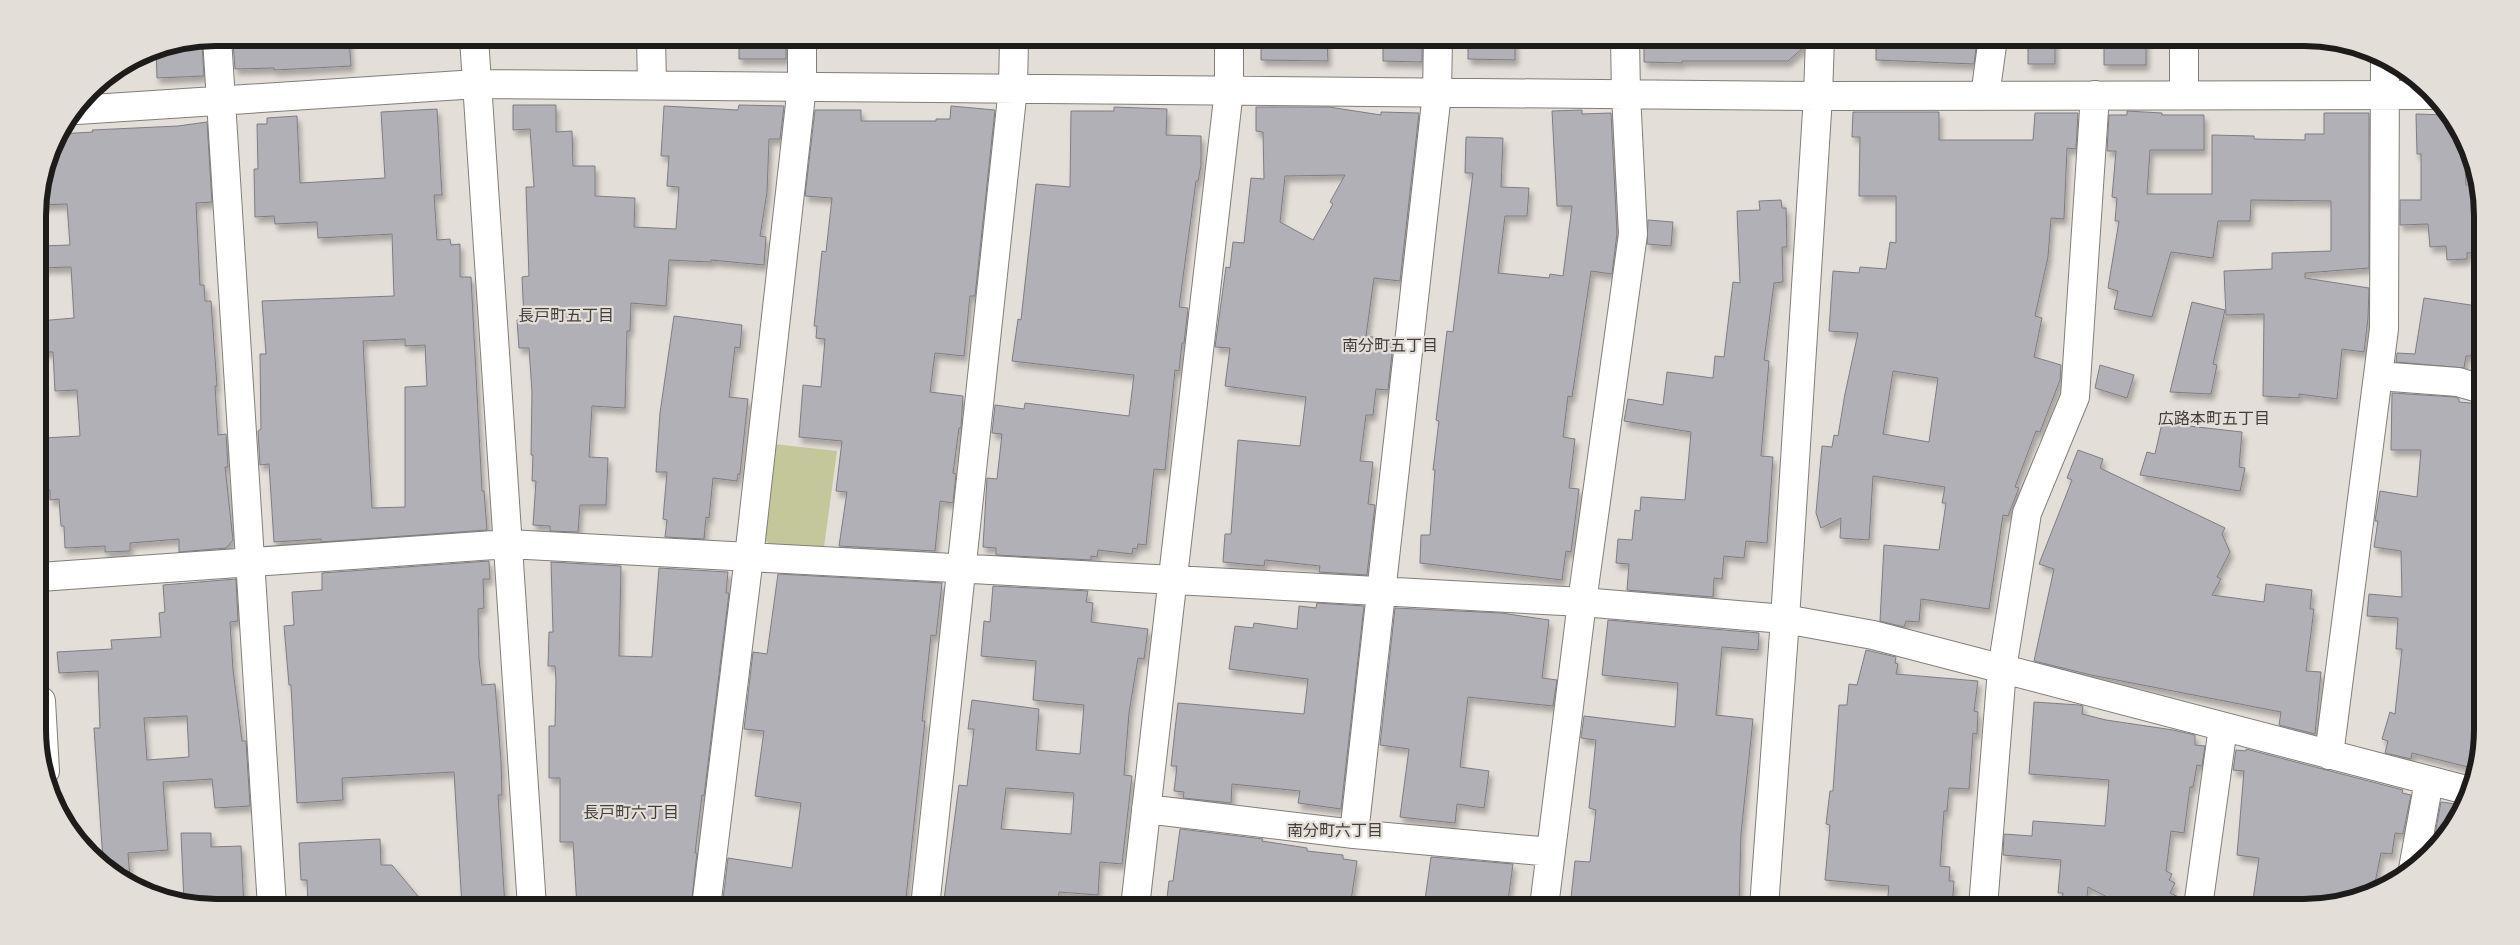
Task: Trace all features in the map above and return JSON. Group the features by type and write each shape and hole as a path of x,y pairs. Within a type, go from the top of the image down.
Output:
{"street":[{"path":"1354,834 1437,92 1438,46"},
{"path":"1545,898 1582,602 1633,234 1625,46"},
{"path":"1765,898 1786,619 1820,46"},
{"path":"1985,96 1992,46"},
{"path":"2184,46 2184,95"},
{"path":"217,47 271,899"},
{"path":"475,47 531,899"},
{"path":"651,47 652,85"},
{"path":"707,899 749,557 802,86 802,47"},
{"path":"926,899 1013,88 1014,47"},
{"path":"1136,899 1229,90 1229,47"},
{"path":"2329,755 2384,329 2385,67"},
{"path":"84,110 478,84 1818,96 2421,94"},
{"path":"1984,898 2002,669 2026,513 2075,397 2095,96"},
{"path":"2378,376 2458,382 2474,387"},
{"path":"46,577 508,544 1582,602 1786,619 1873,635 2462,789"},
{"path":"2199,898 2223,727"},
{"path":"2415,857 2429,781"},
{"path":"1146,809 1354,834 1551,852"}],"green space":[{"path":"773,444 837,451 824,547 770,545 761,535"}],"building":[{"path":"1261,46 1327,46 1328,61 1261,60"},
{"path":"1383,46 1422,46 1422,62 1383,61"},
{"path":"1468,46 1515,46 1515,60 1468,59"},
{"path":"1644,46 1804,46 1788,61 1644,62"},
{"path":"1876,46 1976,46 1974,64 1876,60"},
{"path":"2028,46 2055,46 2055,64 2028,64"},
{"path":"2104,46 2146,46 2146,65 2104,65"},
{"path":"233,47 350,47 351,66 274,70 274,68 235,69"},
{"path":"739,47 786,47 786,59 739,59"},
{"path":"202,48 204,76 157,78 156,57 183,50"},
{"path":"513,105 556,105 556,132 572,131 573,166 595,166 595,196 635,198 634,227 676,229 679,187 667,186 669,156 661,156 664,106 738,110 739,105 784,106 780,139 769,139 767,192 760,236 766,237 764,265 711,260 711,262 669,260 666,306 631,303 630,331 627,331 625,408 592,406 589,457 608,458 606,505 580,505 578,532 550,531 550,526 533,525 536,481 532,481 532,392 529,348 519,348 517,320 524,320 522,277 529,276 526,187 534,187 530,129 513,130"},
{"path":"951,106 995,110 975,296 970,296 964,356 935,353 930,392 963,396 961,428 959,428 953,473 956,474 953,503 940,501 935,551 839,546 847,492 836,491 842,441 799,437 803,385 821,387 825,339 816,338 817,326 814,326 822,251 826,252 832,198 805,196 815,110 861,110 861,121 936,121 936,119 950,119"},
{"path":"1114,107 1167,109 1166,135 1201,136 1201,165 1198,181 1196,181 1179,307 1188,308 1184,343 1182,343 1179,371 1175,370 1165,470 1154,469 1146,545 1138,544 1137,549 1133,548 1132,554 1098,550 1097,557 1091,556 1091,560 996,555 996,548 983,547 987,478 997,479 1002,434 992,433 995,405 1024,409 1025,403 1129,416 1134,375 1012,361 1018,319 1021,320 1036,184 1070,187 1071,111 1114,111"},
{"path":"1256,107 1329,107 1381,115 1381,112 1419,113 1400,281 1374,278 1366,336 1386,339 1385,343 1393,344 1388,390 1376,389 1373,415 1366,415 1360,461 1373,462 1368,504 1375,505 1367,575 1319,572 1320,566 1265,560 1264,566 1223,562 1225,534 1231,534 1238,440 1300,446 1306,397 1225,386 1230,348 1215,347 1226,267 1230,268 1233,242 1244,243 1251,178 1264,179 1263,132 1256,131","holes":["1345,175 1330,202 1333,204 1313,240 1280,222 1285,176"]},
{"path":"437,109 442,195 434,195 437,240 450,239 451,245 460,244 460,277 471,277 482,491 484,491 487,530 321,542 321,539 274,542 269,464 260,465 258,431 261,429 260,354 266,354 262,301 394,296 392,234 318,238 317,222 275,224 274,216 255,217 254,169 258,169 257,124 267,124 267,118 297,116 300,183 385,178 381,112","holes":["405,339 405,346 425,345 427,386 405,387 405,507 372,508 363,341"]},
{"path":"1582,110 1582,114 1611,113 1617,233 1612,274 1591,271 1572,397 1568,396 1563,437 1575,439 1569,488 1579,489 1571,552 1566,551 1562,580 1420,563 1421,535 1430,535 1435,470 1433,470 1439,421 1436,420 1447,331 1453,332 1473,173 1465,173 1466,137 1503,138 1501,187 1529,188 1527,216 1505,216 1498,273 1549,278 1550,274 1563,276 1572,206 1557,206 1552,111"},
{"path":"2127,111 2162,113 2162,115 2204,115 2204,150 2150,150 2147,194 2212,194 2212,135 2254,136 2254,139 2305,140 2305,134 2324,134 2324,113 2369,113 2369,268 2305,273 2305,278 2369,288 2364,352 2342,349 2337,399 2299,394 2299,398 2263,396 2264,314 2226,315 2224,271 2272,269 2272,253 2331,251 2331,201 2251,200 2250,221 2218,221 2213,258 2171,252 2152,317 2114,309 2118,291 2108,288 2119,221 2115,221 2117,198 2112,197 2116,151 2107,151 2109,115 2127,115"},
{"path":"1853,112 1939,112 1939,140 2033,140 2035,113 2078,113 2076,149 2067,148 2064,219 2051,218 2048,257 2035,316 2042,318 2034,357 2061,365 2060,380 2040,432 2036,431 2015,487 2019,488 2008,516 2003,515 1989,609 1921,599 1919,622 1906,621 1904,627 1880,621 1884,545 1939,550 1946,503 1942,503 1945,487 1873,476 1869,540 1840,538 1841,518 1821,528 1816,513 1822,446 1832,447 1834,435 1838,436 1858,333 1829,331 1833,271 1859,273 1860,267 1886,269 1890,242 1896,243 1896,196 1859,196 1860,137 1852,137","holes":["1893,371 1938,378 1929,442 1883,434"]},
{"path":"2416,114 2439,115 2461,152 2465,164 2466,185 2470,185 2474,217 2474,252 2467,253 2467,259 2447,260 2446,246 2430,247 2428,224 2400,225 2400,200 2421,200 2421,154 2417,154"},
{"path":"207,122 212,202 196,203 200,285 204,285 205,301 211,301 217,386 215,386 218,435 226,434 228,467 225,467 233,540 226,548 179,552 179,539 130,543 130,551 105,552 105,546 65,548 64,526 61,526 59,499 50,500 50,490 46,490 47,438 80,436 77,390 55,391 53,352 47,352 47,320 74,318 71,267 47,268 47,246 70,245 67,204 47,205 52,173 68,133 93,132 92,130 178,126"},
{"path":"1781,200 1782,208 1786,208 1787,247 1782,247 1783,282 1774,283 1764,360 1769,361 1761,456 1773,457 1767,543 1746,541 1744,558 1724,556 1722,579 1714,578 1713,597 1627,590 1629,564 1616,563 1618,539 1632,540 1635,510 1640,511 1641,497 1685,500 1691,432 1624,421 1628,399 1663,405 1667,372 1713,378 1715,356 1724,357 1733,282 1740,283 1737,211 1760,210 1759,201"},
{"path":"1648,220 1673,222 1671,246 1647,244"},
{"path":"2424,298 2474,306 2474,331 2471,356 2466,356 2464,368 2396,362 2397,353 2415,354"},
{"path":"2192,302 2225,310 2213,364 2217,365 2211,394 2170,392"},
{"path":"674,316 742,325 740,348 735,347 729,397 748,399 740,474 738,474 737,481 713,478 709,518 706,517 704,539 665,537 667,520 663,519 667,472 656,472 660,413"},
{"path":"2100,365 2134,375 2127,398 2095,388"},
{"path":"2392,393 2455,397 2459,399 2459,402 2474,403 2474,728 2469,767 2412,753 2411,759 2385,753 2388,741 2382,739 2390,712 2395,714 2402,649 2396,649 2398,618 2367,616 2369,594 2402,597 2401,551 2374,547 2378,521 2375,521 2380,491 2417,497 2421,450 2391,450"},
{"path":"2162,423 2242,432 2239,467 2245,468 2240,491 2140,475 2147,452 2155,454"},
{"path":"2078,450 2103,459 2100,468 2225,528 2222,534 2230,552 2217,577 2221,579 2212,595 2264,602 2266,584 2312,590 2310,609 2314,609 2306,671 2321,672 2315,734 2279,725 2281,712 2091,675 2034,661 2054,569 2039,564 2072,480 2067,478"},
{"path":"489,561 490,579 483,579 484,608 478,609 479,659 482,685 495,684 501,761 502,795 498,795 504,899 462,899 454,772 342,778 343,800 297,803 291,685 289,685 284,626 294,625 292,592 322,590 322,573"},
{"path":"551,562 621,566 619,656 652,657 659,568 728,572 726,593 729,593 704,796 702,795 692,899 576,899 573,842 560,842 560,778 549,778 549,726 555,726 555,666 548,666 549,632 553,632"},
{"path":"778,574 942,583 936,636 931,635 922,721 925,721 906,899 723,899 728,858 792,868 801,803 755,796 764,731 744,729 753,652 767,654"},
{"path":"236,579 238,621 230,622 233,670 242,741 246,741 250,806 215,808 212,779 163,782 168,850 128,853 130,874 103,855 94,728 100,728 98,671 59,673 57,652 112,649 111,640 161,637 159,613 165,612 163,585","holes":["187,716 189,757 147,760 144,718"]},
{"path":"993,586 1088,591 1086,602 1093,603 1091,622 1148,629 1144,659 1138,658 1129,713 1124,775 1132,776 1122,864 1100,862 1098,895 1059,892 1059,899 944,899 959,785 967,786 974,729 968,729 972,700 1039,709 1036,750 1080,754 1084,705 1033,700 1036,661 981,656 984,621 990,622","holes":["1006,788 1074,793 1071,834 1001,829"]},
{"path":"1317,603 1364,606 1341,809 1298,803 1300,791 1232,784 1231,803 1183,798 1184,792 1174,791 1177,766 1171,766 1178,703 1304,714 1308,679 1229,669 1235,626 1253,628 1254,623 1297,629 1299,606 1316,608"},
{"path":"1395,608 1501,613 1549,620 1542,678 1557,680 1553,706 1468,697 1460,767 1489,771 1484,808 1457,804 1455,823 1400,817 1409,749 1380,745"},
{"path":"1608,620 1759,633 1758,650 1722,647 1716,715 1753,719 1741,834 1739,898 1571,898 1575,861 1590,862 1596,810 1589,808 1596,740 1581,738 1584,716 1675,727 1678,683 1602,675"},
{"path":"1866,650 1896,657 1895,663 1898,664 1896,674 1978,681 1974,711 1978,712 1977,734 1973,733 1969,789 1949,788 1947,811 1944,811 1940,866 1950,867 1949,881 1954,881 1953,898 1888,898 1889,886 1825,880 1830,825 1826,824 1830,791 1833,791 1839,705 1847,705 1849,684 1857,685"},
{"path":"2034,702 2079,705 2083,706 2082,714 2106,720 2195,735 2195,745 2205,746 2202,766 2197,765 2193,787 2190,787 2184,833 2171,831 2166,871 2172,874 2169,880 2175,883 2170,893 2181,898 2109,898 2088,887 2087,898 2062,898 2063,893 2058,893 2061,860 2003,855 2004,834 2032,836 2033,821 2105,826 2109,780 2029,774"},
{"path":"2246,749 2403,790 2402,793 2411,795 2403,834 2395,833 2392,854 2381,853 2375,882 2358,890 2314,898 2253,898 2259,858 2237,855 2244,771 2233,770 2236,750 2246,751"},
{"path":"2441,802 2456,804 2451,814 2435,837"},
{"path":"1180,829 1263,839 1262,841 1307,848 1307,851 1343,855 1343,859 1357,861 1351,898 1167,899 1169,881 1173,881"},
{"path":"181,833 211,833 211,847 241,846 244,899 217,899 184,895"},
{"path":"380,839 381,865 392,865 420,899 308,899 307,880 301,880 299,843"},
{"path":"1431,857 1513,864 1508,898 1425,898"}],"district":[{"name":"長戸町五丁目","path":"566,315"},
{"name":"南分町五丁目","path":"1390,345"},
{"name":"広路本町五丁目","path":"2214,418"},
{"name":"長戸町六丁目","path":"631,812"},
{"name":"南分町六丁目","path":"1335,830"}]}
